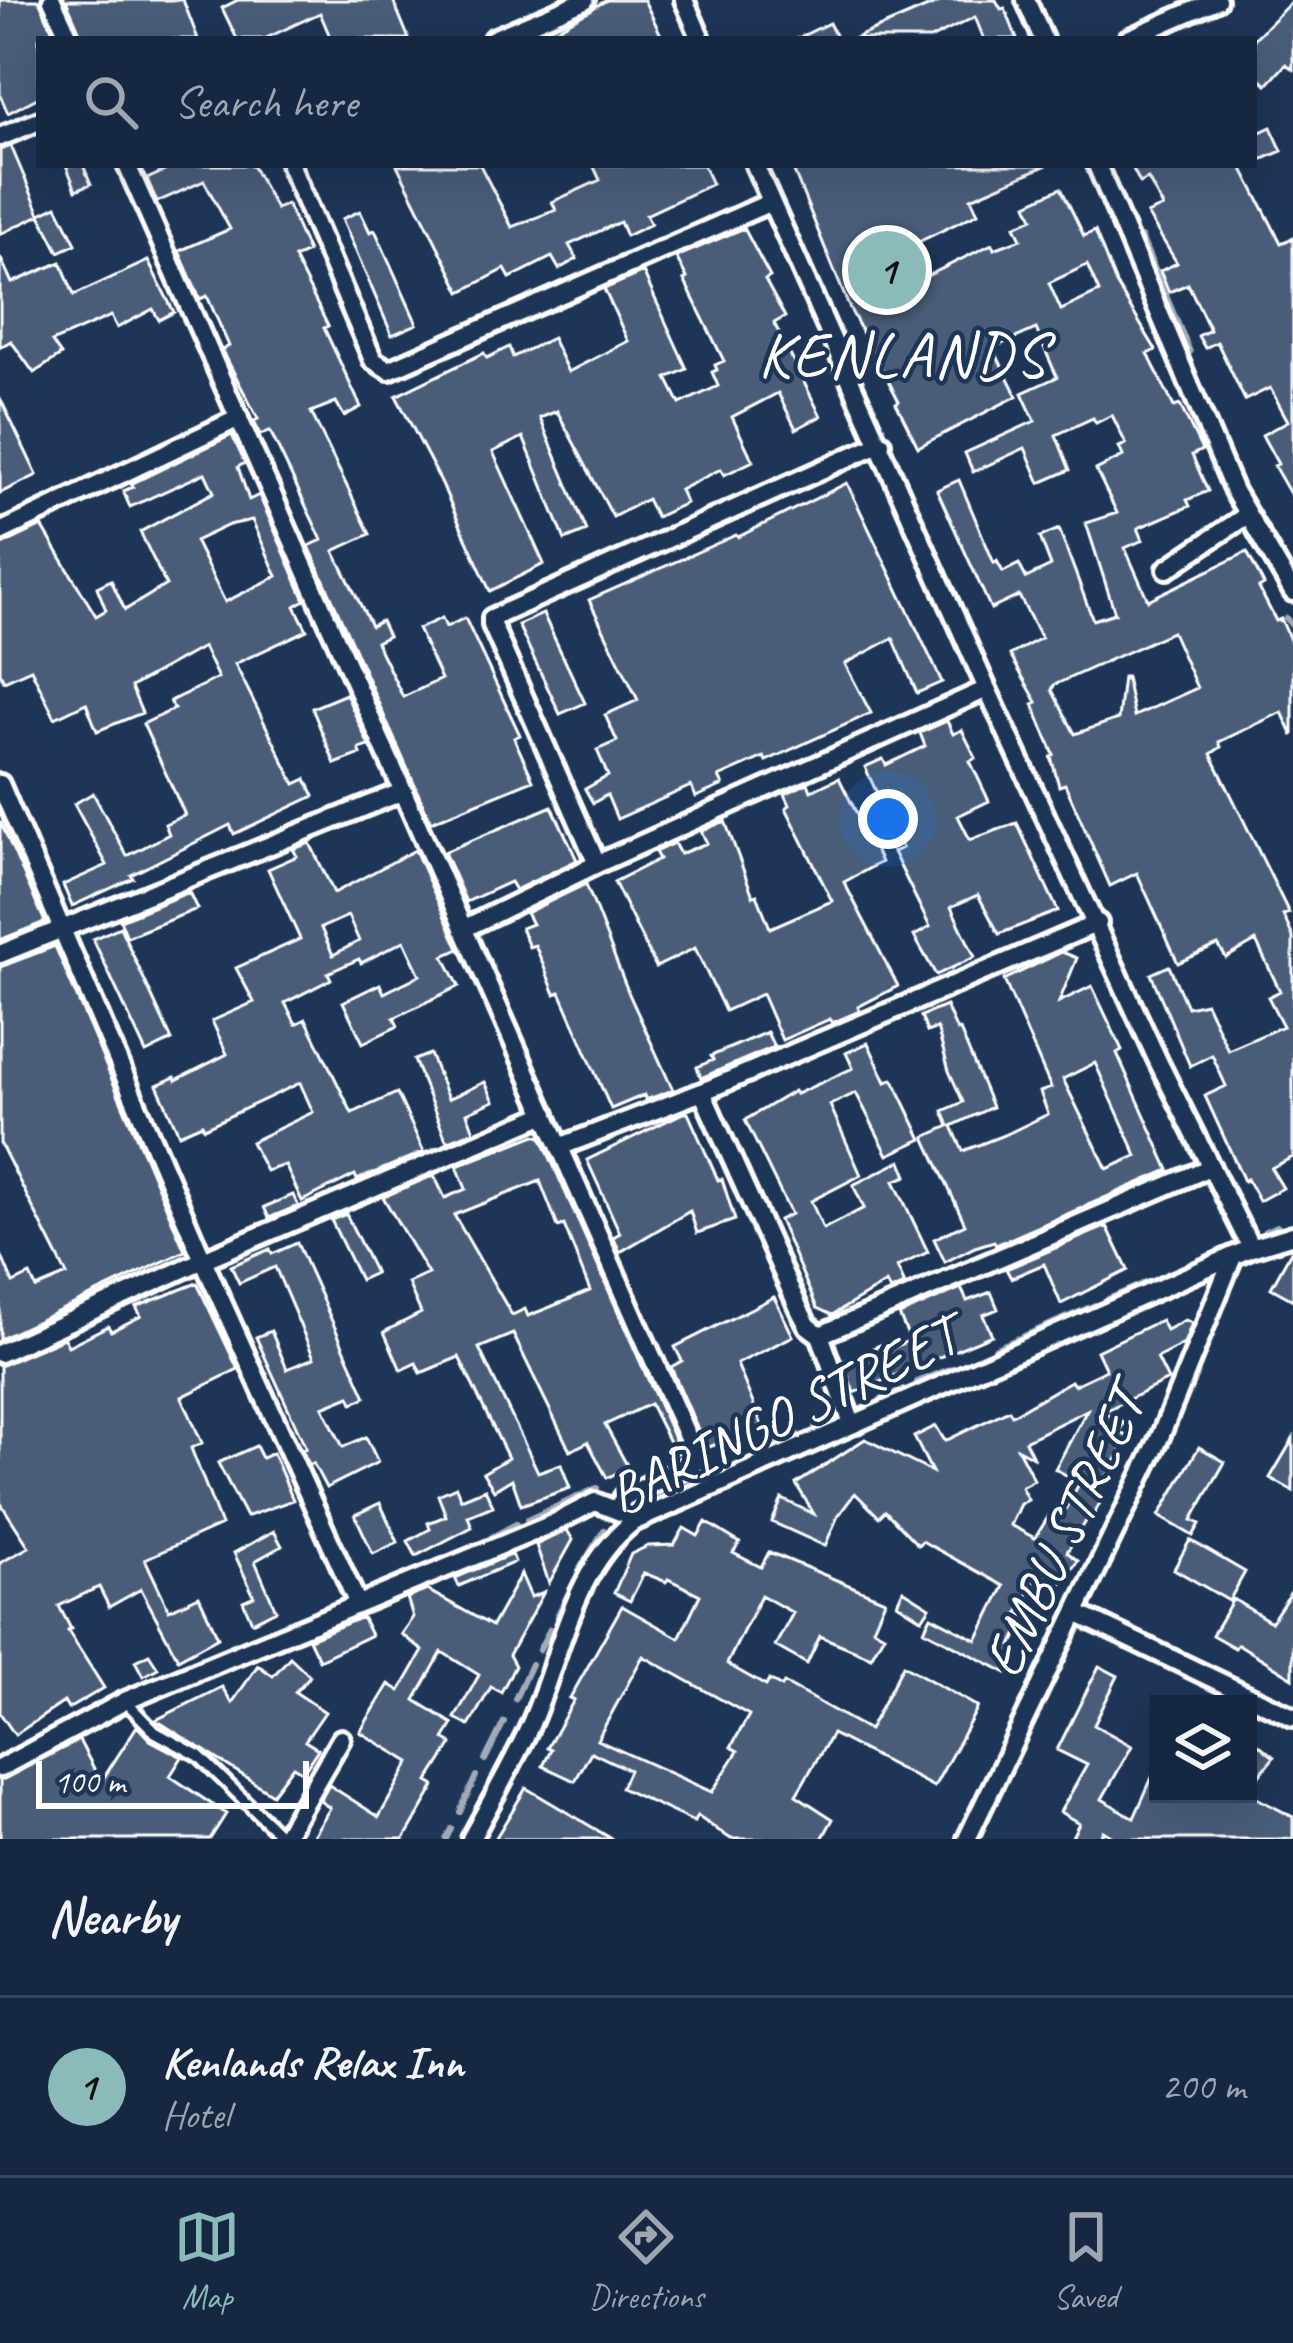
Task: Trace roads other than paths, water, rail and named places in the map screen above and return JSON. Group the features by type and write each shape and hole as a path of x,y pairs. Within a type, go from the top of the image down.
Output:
{"street":[{"path":"52,0 69,36"},
{"path":"500,36 585,0"},
{"path":"684,0 700,36"},
{"path":"1026,0 1042,36"},
{"path":"1135,36 1216,0"},
{"path":"0,137 36,122"},
{"path":"128,168 698,1461 625,1497 617,1508"},
{"path":"291,168 373,360 389,370 771,202"},
{"path":"756,168 987,689 1158,1060 1251,1248"},
{"path":"1098,168 1246,514 1293,592"},
{"path":"0,532 239,418"},
{"path":"597,864 492,618 881,443"},
{"path":"1167,569 1246,514"},
{"path":"463,929 987,689"},
{"path":"0,784 203,1260 358,1602"},
{"path":"0,955 404,791"},
{"path":"562,1146 1098,923"},
{"path":"703,1091 800,1311 820,1335 852,1424"},
{"path":"0,1354 203,1260 546,1114"},
{"path":"820,1335 1211,1167"},
{"name":"BARINGO STREET","path":"471,1839 529,1729 586,1580 616,1534 633,1522 852,1424 1251,1248 1293,1235"},
{"name":"EMBU STREET","path":"968,1839 1160,1437 1232,1259"},
{"path":"0,1768 125,1701 596,1502 617,1508 633,1522"},
{"path":"1076,1613 1293,1717"},
{"path":"283,1839 341,1739"}],"lane":[{"path":"125,1701 155,1732 199,1756 283,1839"}],"waterway":[{"path":"1036,0 1052,36"},
{"path":"1141,237 1190,352"},
{"path":"1286,618 1293,627"},
{"path":"1265,1231 1277,1226"},
{"path":"1208,1256 1231,1246"},
{"path":"1159,1277 1191,1264"},
{"path":"1108,1299 1147,1282"},
{"path":"996,1348 1095,1305"},
{"path":"820,1363 835,1402"},
{"path":"917,1382 952,1368"},
{"path":"881,1399 903,1389"},
{"path":"856,1412 869,1404"},
{"path":"815,1426 837,1418"},
{"path":"754,1452 797,1434"},
{"path":"627,1511 726,1465"},
{"path":"527,1520 597,1488"},
{"path":"492,1537 516,1524"},
{"path":"579,1570 604,1530"},
{"path":"557,1616 573,1584"},
{"path":"539,1650 550,1629"},
{"path":"515,1699 531,1664"},
{"path":"485,1760 504,1722"},
{"path":"460,1812 476,1776"},
{"path":"446,1839 451,1829"}],"place":[{"name":"Kenlands Relax Inn","path":"887,270"}],"district":[{"name":"KENLANDS","path":"903,354"}]}
